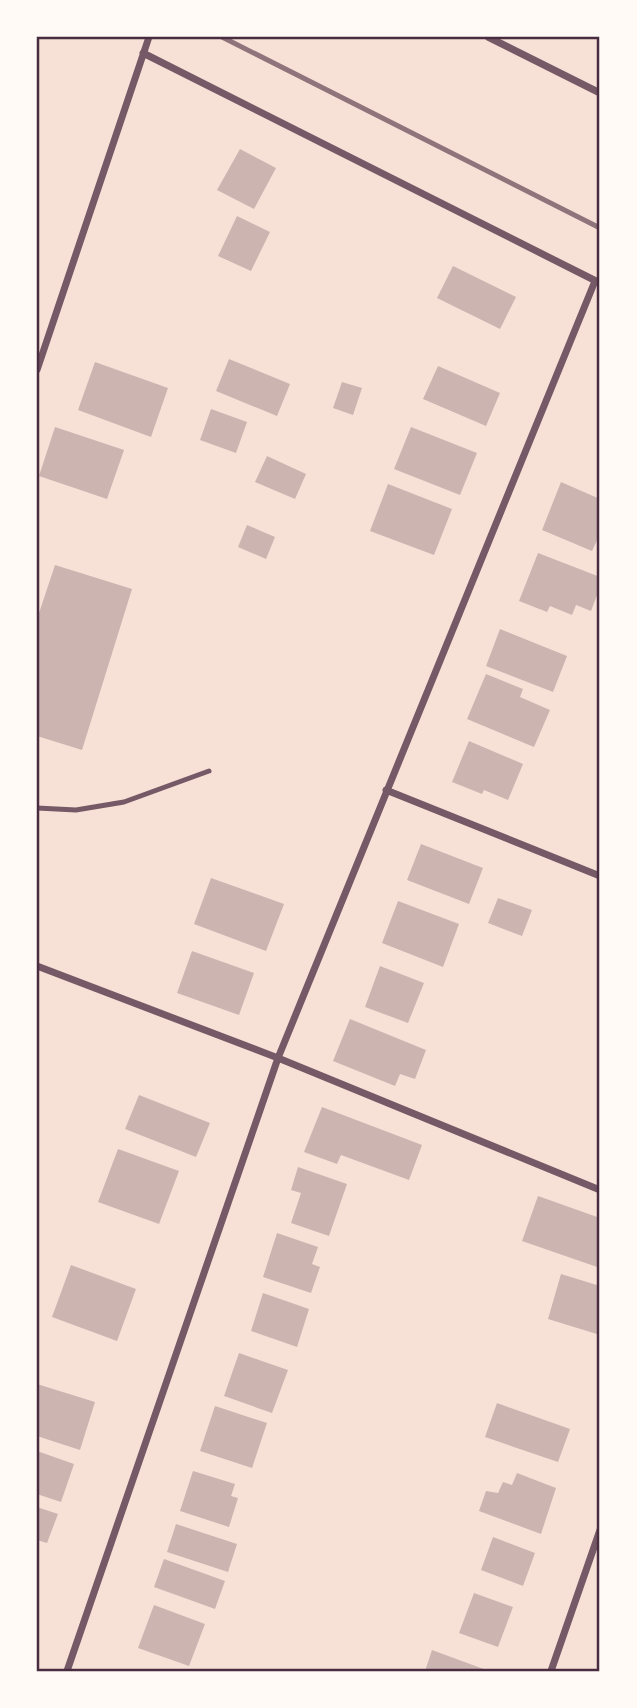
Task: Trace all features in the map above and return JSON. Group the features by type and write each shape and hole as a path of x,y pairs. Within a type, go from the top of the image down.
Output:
{"street":[{"path":"37,370 149,37"},
{"path":"488,37 600,93"},
{"path":"67,1671 278,1058 386,790 598,282 143,53"},
{"path":"386,790 600,876"},
{"path":"37,966 278,1058 600,1190"},
{"path":"551,1671 600,1530"}],"lane":[{"path":"37,808 76,810 124,802 208,771"}],"building":[{"path":"240,149 276,168 254,209 217,190"},
{"path":"237,216 270,232 251,271 218,256"},
{"path":"453,266 516,297 500,329 437,298"},
{"path":"229,359 290,384 277,416 216,391"},
{"path":"95,362 168,388 151,437 78,410"},
{"path":"438,366 500,393 486,426 423,399"},
{"path":"342,382 362,388 353,415 333,408"},
{"path":"211,409 247,422 236,453 200,440"},
{"path":"55,427 124,450 107,499 39,476"},
{"path":"411,427 477,453 460,495 394,469"},
{"path":"267,456 306,474 295,499 255,482"},
{"path":"561,482 600,499 600,537 592,551 542,530"},
{"path":"388,484 452,509 434,555 370,531"},
{"path":"247,525 275,537 266,559 238,547"},
{"path":"538,553 600,577 600,587 591,611 576,605 572,615 550,606 547,612 519,601"},
{"path":"55,565 132,589 82,750 37,736 37,619"},
{"path":"500,629 567,656 553,692 486,666"},
{"path":"486,674 523,689 520,697 550,710 534,747 467,719"},
{"path":"469,741 523,764 508,800 484,790 482,794 452,782"},
{"path":"421,844 483,868 469,904 407,880"},
{"path":"211,878 284,904 266,951 194,924"},
{"path":"498,898 532,910 522,936 488,923"},
{"path":"398,901 459,924 443,967 382,943"},
{"path":"192,951 254,973 239,1015 177,993"},
{"path":"380,966 424,983 408,1023 365,1007"},
{"path":"350,1019 426,1050 415,1079 400,1074 395,1086 333,1061"},
{"path":"139,1095 210,1123 196,1157 125,1129"},
{"path":"322,1107 422,1145 409,1180 341,1155 337,1164 304,1152"},
{"path":"118,1149 179,1171 159,1224 98,1202"},
{"path":"298,1167 347,1184 329,1236 291,1223 301,1193 291,1190"},
{"path":"538,1196 600,1218 600,1268 522,1241"},
{"path":"277,1233 318,1247 312,1264 320,1267 311,1293 263,1277"},
{"path":"71,1265 136,1289 117,1341 52,1317"},
{"path":"561,1274 600,1286 600,1335 548,1319"},
{"path":"263,1293 309,1309 297,1347 251,1331"},
{"path":"239,1353 288,1370 272,1413 224,1396"},
{"path":"37,1384 95,1402 80,1450 37,1436"},
{"path":"497,1403 570,1429 558,1462 485,1437"},
{"path":"215,1406 267,1423 252,1468 200,1451"},
{"path":"37,1451 74,1464 61,1502 37,1494"},
{"path":"193,1471 235,1484 231,1496 238,1498 229,1527 180,1511"},
{"path":"517,1473 556,1488 541,1534 479,1511 486,1491 498,1493 503,1482 512,1485"},
{"path":"37,1507 58,1514 47,1543 37,1540"},
{"path":"176,1524 237,1544 228,1572 167,1552"},
{"path":"493,1537 535,1553 523,1586 481,1570"},
{"path":"164,1559 225,1581 215,1609 154,1587"},
{"path":"474,1593 513,1607 498,1647 459,1633"},
{"path":"154,1605 205,1624 189,1666 138,1648"},
{"path":"432,1650 489,1671 425,1671"}],"railway":[{"path":"222,37 600,228"}]}
